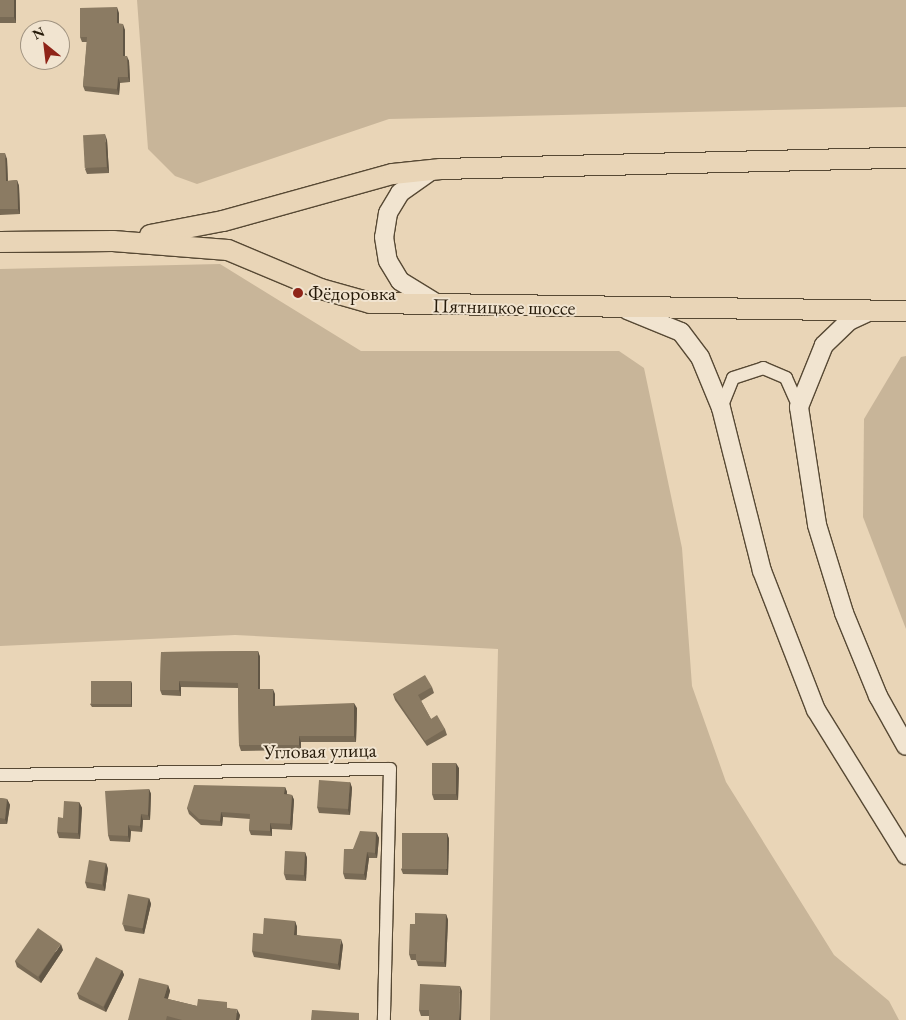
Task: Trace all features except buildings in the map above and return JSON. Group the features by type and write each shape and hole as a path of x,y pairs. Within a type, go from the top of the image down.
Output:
{"main road":[{"name":"Пятницкое шоссе","path":"113,241 223,221 393,174 441,169 906,158"},
{"name":"Пятницкое шоссе","path":"0,242 113,241 228,250 321,289 370,303 624,310 866,313 906,311"}],"street":[{"path":"441,169 418,177 400,193 388,214 384,237 388,261 400,281 419,296 449,306"},
{"path":"624,310 680,332 700,357 721,408 762,571 816,710 906,856"},
{"path":"799,406 824,345 849,321 866,313"},
{"path":"721,408 733,378 763,368 786,378 799,406 817,525 844,613 878,696 906,746"},
{"name":"Угловая улица","path":"0,775 390,769 384,1020"}],"shaded area":[{"path":"137,0 906,0 906,107 389,119 197,184 175,176 148,149"},
{"path":"220,264 361,351 619,351 644,368 682,548 692,686 726,782 834,955 889,1001 899,1020 490,1020 498,649 235,635 0,646 0,269"},
{"path":"906,356 906,629 863,517 864,419 901,357"}],"place":[{"name":"Фёдоровка","path":"298,293"}]}
